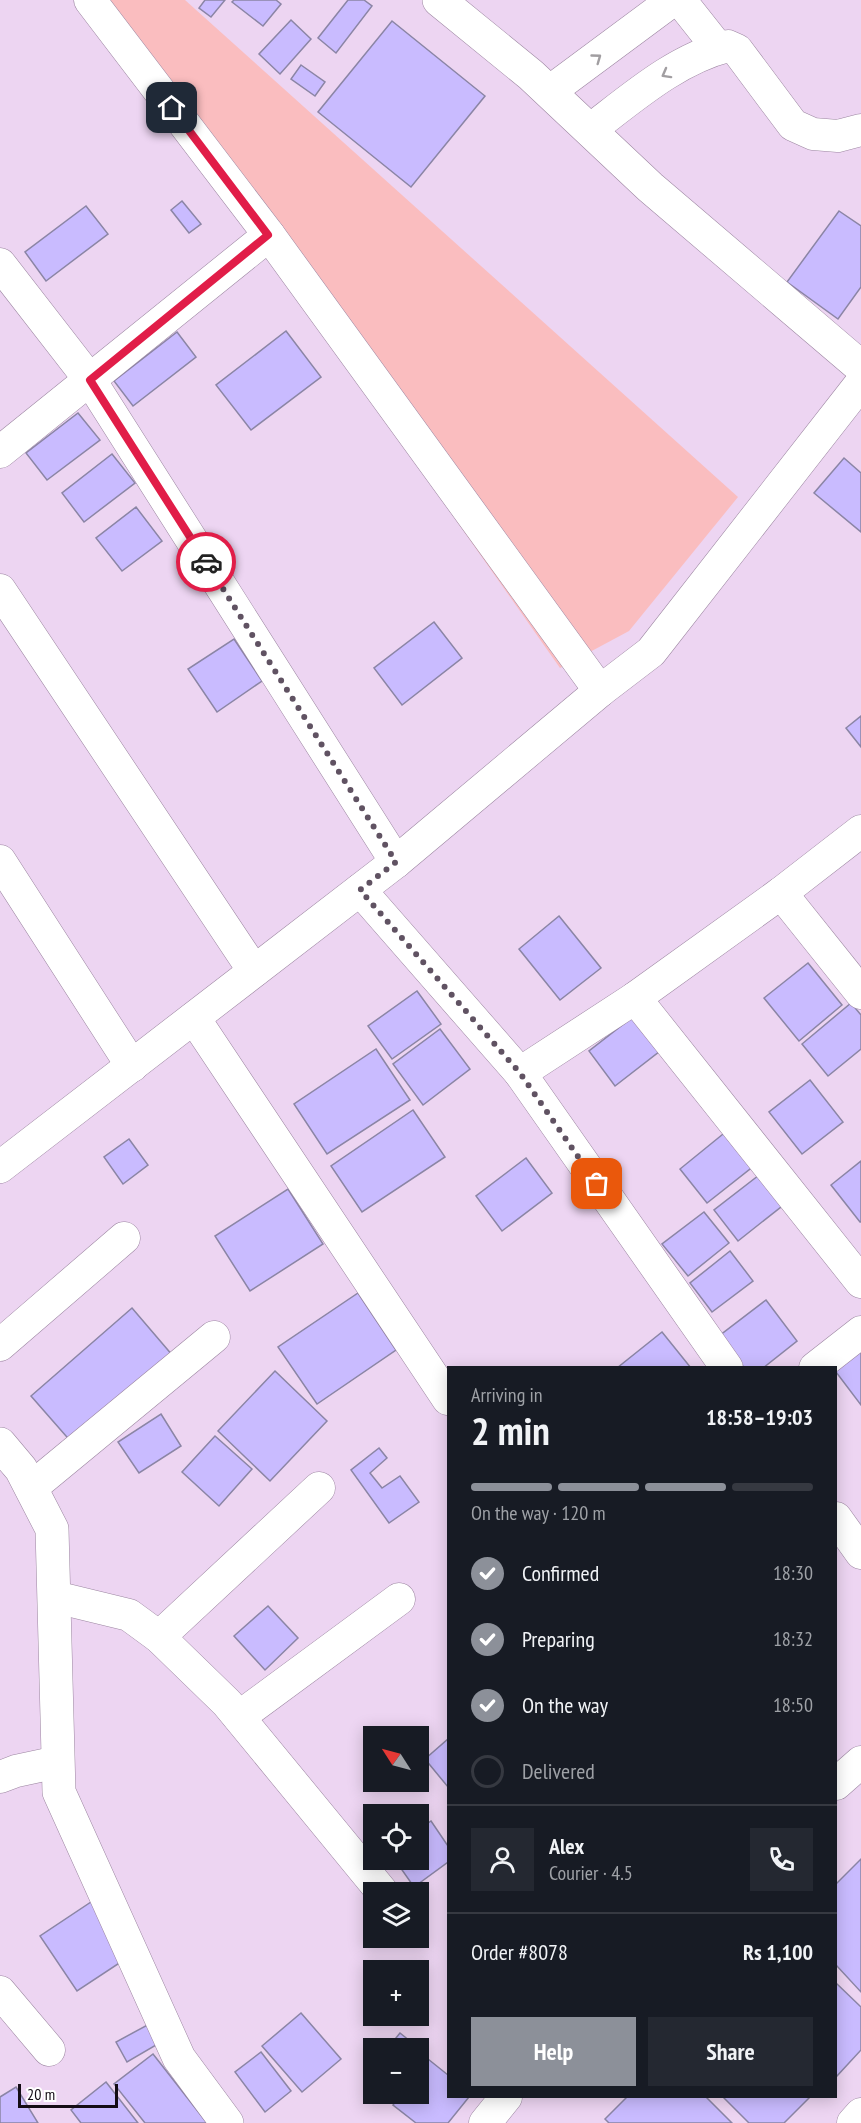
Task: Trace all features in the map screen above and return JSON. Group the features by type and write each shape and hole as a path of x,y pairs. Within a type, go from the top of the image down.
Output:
{"street":[{"path":"90,0 268,235 600,692"},
{"path":"439,0 531,75 650,187 861,367"},
{"path":"549,92 673,0"},
{"path":"680,0 718,48"},
{"path":"590,130 659,78 728,45 736,50 793,125 813,134 838,136 861,130"},
{"path":"0,452 268,235"},
{"path":"0,264 90,380 396,862"},
{"path":"0,1167 396,862 651,652 861,383"},
{"path":"0,590 254,971"},
{"path":"520,1073 636,998 781,893 861,831"},
{"path":"0,861 132,1066"},
{"path":"360,890 520,1073 726,1366"},
{"path":"781,893 861,993"},
{"path":"636,998 861,1282"},
{"path":"194,1018 447,1398"},
{"path":"0,1346 124,1238"},
{"path":"818,1366 861,1332"},
{"path":"31,1488 214,1337"},
{"path":"0,1444 21,1469 52,1529 59,1792 179,2058 227,2123"},
{"path":"159,1637 319,1488"},
{"path":"837,1520 854,1552"},
{"path":"54,1597 129,1615 159,1637 227,1703 374,1882"},
{"path":"239,1717 399,1599"},
{"path":"0,1777 16,1771 58,1762"},
{"path":"837,1784 861,1762"},
{"path":"0,1992 49,2050"},
{"path":"485,2123 505,2098"},
{"path":"853,2123 861,2114"}],"shaded area":[{"path":"90,0 185,0 738,497 629,631 560,668"}],"building":[{"path":"205,0 225,0 211,17 199,8"},
{"path":"234,0 276,0 281,4 263,26 232,2"},
{"path":"348,0 364,0 372,6 336,53 318,38"},
{"path":"291,20 311,39 280,74 259,54"},
{"path":"392,21 485,96 411,187 318,112"},
{"path":"301,65 325,82 315,96 291,79"},
{"path":"182,201 201,224 189,233 171,210"},
{"path":"86,206 108,234 46,281 25,252"},
{"path":"839,211 861,226 861,287 838,319 787,282"},
{"path":"286,331 321,377 251,430 216,385"},
{"path":"177,332 196,357 133,406 114,381"},
{"path":"78,413 100,440 47,480 26,453"},
{"path":"112,454 135,483 84,522 62,493"},
{"path":"844,458 861,473 861,532 814,493"},
{"path":"136,507 162,541 122,571 96,538"},
{"path":"434,622 462,658 402,705 374,668"},
{"path":"234,639 262,681 217,712 188,669"},
{"path":"861,716 861,747 846,728"},
{"path":"559,916 601,968 560,1000 519,949"},
{"path":"808,963 842,1005 799,1041 764,998"},
{"path":"417,991 441,1024 392,1059 368,1026"},
{"path":"851,1003 861,1015 861,1049 828,1076 802,1044"},
{"path":"634,1016 660,1051 615,1086 589,1051"},
{"path":"440,1029 470,1069 423,1105 393,1064"},
{"path":"376,1049 410,1100 327,1154 294,1104"},
{"path":"810,1080 843,1122 802,1154 769,1112"},
{"path":"413,1110 445,1157 362,1212 331,1166"},
{"path":"728,1130 755,1165 707,1203 680,1169"},
{"path":"129,1139 148,1165 123,1184 104,1157"},
{"path":"526,1158 552,1193 502,1231 476,1196"},
{"path":"861,1161 861,1222 860,1222 831,1185"},
{"path":"763,1172 786,1203 738,1241 714,1210"},
{"path":"288,1189 323,1244 250,1291 215,1236"},
{"path":"704,1212 729,1243 688,1276 662,1244"},
{"path":"730,1251 753,1281 712,1312 690,1283"},
{"path":"358,1293 396,1350 317,1404 278,1347"},
{"path":"766,1300 797,1341 766,1366 742,1366 719,1336"},
{"path":"132,1308 173,1356 73,1444 31,1396"},
{"path":"662,1332 689,1366 620,1366"},
{"path":"861,1349 861,1405 837,1373 837,1368"},
{"path":"275,1371 327,1421 270,1481 218,1431"},
{"path":"161,1414 181,1446 139,1473 118,1442"},
{"path":"215,1436 252,1469 219,1506 182,1472"},
{"path":"379,1448 387,1458 370,1473 382,1488 400,1476 419,1502 389,1523 351,1470"},
{"path":"268,1606 298,1638 265,1670 234,1636"},
{"path":"447,1740 447,1786 429,1764 429,1756"},
{"path":"431,1821 447,1845 447,1863 421,1882 410,1882 402,1870 429,1870 429,1822"},
{"path":"861,1859 861,1992 837,1966 837,1883"},
{"path":"91,1902 127,1958 77,1991 40,1936"},
{"path":"837,1984 861,2007 861,2050 837,2076"},
{"path":"301,2013 341,2059 302,2092 262,2046"},
{"path":"153,2022 163,2041 127,2062 116,2042"},
{"path":"400,2033 406,2038 396,2038"},
{"path":"261,2052 291,2091 265,2112 235,2072"},
{"path":"153,2054 207,2123 145,2123 114,2084"},
{"path":"429,2060 447,2074 447,2098 468,2098 448,2123 416,2123 393,2105 429,2104"},
{"path":"106,2082 138,2123 81,2123 71,2110"},
{"path":"16,2087 38,2123 0,2123 0,2097"},
{"path":"626,2098 707,2098 732,2123 609,2123 605,2119"},
{"path":"724,2098 809,2098 784,2123 749,2123"}],"way so far":[{"path":"206,562 396,862 360,890 520,1073 597,1184"}],"route":[{"path":"172,108 268,235 90,380 206,562"}]}
